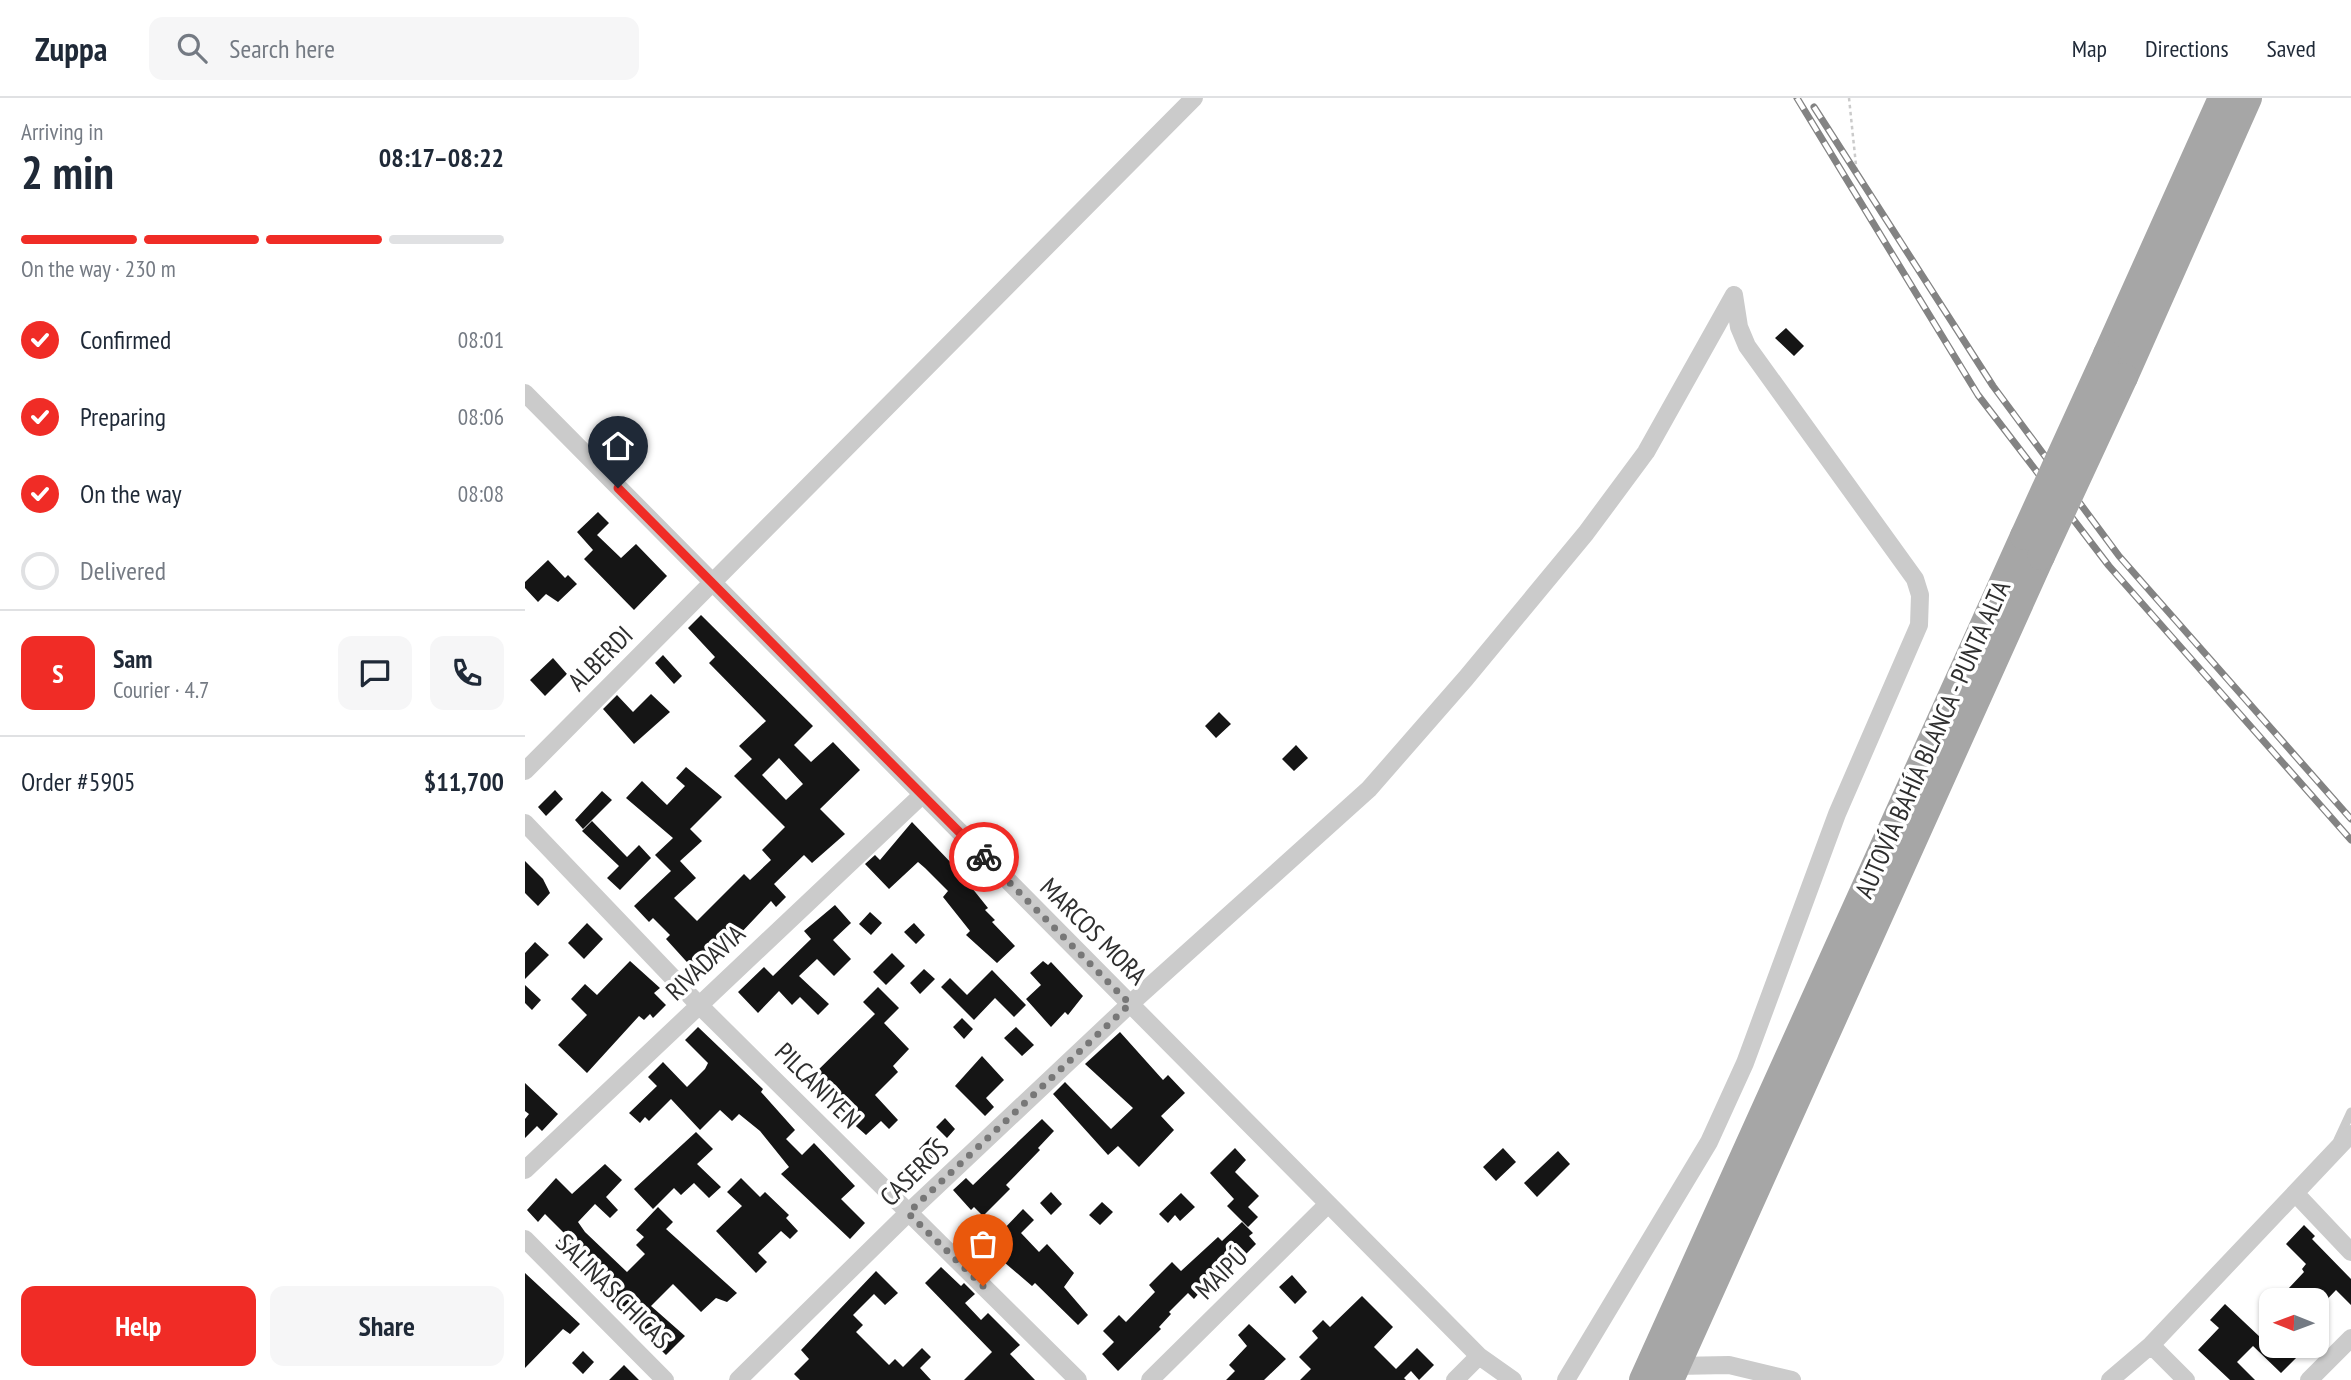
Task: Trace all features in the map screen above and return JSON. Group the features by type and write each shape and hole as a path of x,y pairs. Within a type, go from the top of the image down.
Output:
{"main road":[{"name":"AUTOVÍA BAHÍA BLANCA - PUNTA ALTA","path":"1673,1373 2033,546 2107,354 2222,98"},
{"name":"AUTOVÍA BAHÍA BLANCA - PUNTA ALTA","path":"1643,1380 2033,546 2124,377 2248,98"}],"street":[{"name":"ALBERDI","path":"525,771 1194,98"},
{"name":"CASEROS","path":"738,1380 908,1213 1130,1004 1369,789 1467,678 1585,533 1646,452 1734,295 1739,327 1747,346 1915,579 1920,595 1919,625 1837,814 1745,1063 1709,1142 1566,1380"},
{"name":"MARCOS MORA","path":"525,393 1479,1356 1513,1380"},
{"name":"RIVADAVIA","path":"525,1170 922,794"},
{"name":"PILCANIYEN","path":"525,823 698,1004 1076,1379"},
{"path":"2110,1380 2151,1345 2351,1134"},
{"path":"2296,1194 2351,1252"},
{"name":"MAIPÚ","path":"1150,1380 1328,1204"},
{"name":"SALINAS CHICAS","path":"525,1238 665,1380"},
{"path":"2309,1380 2351,1338"},
{"path":"2151,1345 2186,1380"},
{"path":"1455,1380 1479,1356"},
{"path":"1673,1373 1730,1365 1792,1380"}],"lane":[{"path":"2332,1154 2351,1112"}],"path":[{"path":"1850,98 1857,175"}],"building":[{"path":"1786,328 1804,346 1794,356 1775,338"},
{"path":"598,512 609,523 597,535 621,558 636,544 667,576 634,610 584,559 593,550 577,532"},
{"path":"548,560 565,578 568,575 577,584 558,602 546,594 538,602 525,588 525,582"},
{"path":"701,615 813,726 794,745 811,762 833,742 860,770 820,809 845,834 812,863 804,855 774,884 786,897 776,907 771,901 705,971 695,971 666,939 670,935 653,918 649,922 634,906 671,871 655,855 673,838 626,798 642,781 667,805 685,786 676,778 686,767 722,797 690,829 702,841 680,861 696,878 674,898 697,921 744,874 750,880 771,860 762,850 785,827 734,776 752,759 739,746 766,721 709,663 715,657 688,628","holes":["779,758 803,784 786,800 762,775"]},
{"path":"663,655 682,676 674,684 655,663"},
{"path":"553,658 567,674 545,696 530,680"},
{"path":"651,694 670,712 634,744 603,709 617,695 633,712"},
{"path":"1219,712 1231,724 1216,738 1205,726"},
{"path":"1296,745 1308,758 1294,771 1282,759"},
{"path":"555,790 563,799 546,816 538,807"},
{"path":"602,791 612,800 583,829 575,820"},
{"path":"592,821 627,857 639,845 651,858 620,890 607,878 619,866 582,831"},
{"path":"912,822 956,868 988,908 985,910 995,920 992,922 1015,946 997,963 966,935 970,931 943,897 948,891 918,862 889,889 865,864 875,855 880,860"},
{"path":"525,861 543,879 550,893 538,906 525,893"},
{"path":"835,905 851,923 833,940 851,959 834,976 817,959 799,976 829,1004 818,1015 800,997 792,1005 779,991 758,1013 738,992 764,967 773,976 811,939 804,931"},
{"path":"870,912 882,923 871,935 859,924"},
{"path":"587,923 603,939 584,959 568,943"},
{"path":"914,923 925,935 916,944 904,932"},
{"path":"535,942 549,955 525,979 525,953"},
{"path":"892,953 905,966 886,985 873,972"},
{"path":"630,961 660,988 654,993 666,1005 653,1018 650,1014 644,1020 639,1016 587,1073 558,1045 587,1015 571,999 585,984 597,995"},
{"path":"1043,961 1048,965 1051,962 1083,996 1068,1015 1065,1012 1051,1027 1026,999 1041,985 1030,973"},
{"path":"924,969 935,979 920,994 910,983"},
{"path":"992,970 1026,1005 1014,1017 995,998 974,1020 941,987 950,978 967,995"},
{"path":"525,985 541,1000 532,1010 525,1003"},
{"path":"878,987 899,1008 884,1023 909,1049 893,1066 898,1072 875,1095 898,1120 889,1129 881,1121 866,1135 840,1112 810,1078 875,1014 863,1002"},
{"path":"962,1018 973,1029 964,1039 953,1027"},
{"path":"698,1027 763,1089 761,1092 795,1130 786,1139 802,1155 814,1143 855,1186 841,1199 865,1223 850,1239 781,1174 789,1167 760,1131 739,1114 732,1121 720,1110 700,1130 671,1099 649,1121 645,1117 640,1123 629,1113 657,1086 648,1077 663,1062 687,1087 705,1069 708,1063 685,1040"},
{"path":"1016,1027 1034,1045 1022,1056 1004,1038"},
{"path":"1120,1032 1163,1080 1168,1075 1185,1093 1161,1116 1174,1130 1139,1167 1118,1146 1108,1155 1053,1094 1065,1082 1111,1129 1133,1108 1085,1064"},
{"path":"982,1056 1004,1080 986,1098 994,1107 985,1116 955,1086"},
{"path":"525,1083 558,1114 542,1131 537,1126 525,1138 525,1119 529,1114 525,1111"},
{"path":"945,1118 955,1129 947,1138 936,1127"},
{"path":"1042,1119 1054,1131 1038,1148 1040,1150 1006,1185 1010,1189 983,1216 974,1207 971,1210 953,1190 966,1178 973,1185"},
{"path":"696,1132 713,1149 697,1164 721,1187 709,1198 694,1183 681,1195 674,1188 653,1209 634,1189"},
{"path":"931,1137 942,1149 930,1160 919,1149"},
{"path":"1235,1148 1246,1160 1235,1172 1259,1196 1248,1207 1258,1217 1248,1227 1227,1206 1234,1199 1210,1173"},
{"path":"1503,1148 1516,1162 1496,1181 1483,1167"},
{"path":"1558,1151 1570,1164 1537,1197 1524,1183"},
{"path":"605,1164 622,1180 606,1197 618,1210 610,1218 595,1204 578,1222 585,1232 627,1272 645,1254 636,1245 644,1237 636,1230 658,1207 673,1222 666,1229 737,1293 727,1302 716,1298 701,1312 673,1284 651,1306 685,1336 666,1355 651,1340 653,1338 635,1321 633,1323 603,1293 615,1281 574,1243 567,1250 558,1241 565,1234 545,1214 538,1222 527,1210 556,1178 572,1194"},
{"path":"741,1178 760,1197 765,1192 789,1215 786,1218 798,1231 790,1239 781,1231 758,1253 767,1262 756,1273 716,1231 742,1206 727,1192"},
{"path":"1051,1192 1062,1204 1051,1215 1040,1203"},
{"path":"1181,1193 1195,1207 1180,1221 1175,1215 1168,1223 1159,1214"},
{"path":"1102,1202 1113,1212 1100,1225 1089,1215"},
{"path":"1023,1209 1034,1220 1021,1233 1039,1252 1047,1244 1074,1273 1064,1287 1088,1315 1078,1325 1035,1283 1032,1286 991,1251 1005,1237 1000,1233"},
{"path":"1242,1222 1253,1233 1249,1236 1256,1244 1245,1255 1238,1248 1194,1299 1188,1293 1169,1312 1171,1314 1159,1327 1161,1329 1118,1371 1102,1354 1114,1342 1103,1331 1119,1315 1126,1322 1155,1292 1149,1285 1172,1262 1181,1271 1218,1237 1222,1241"},
{"path":"2304,1225 2315,1236 2312,1239 2351,1279 2351,1305 2336,1290 2329,1297 2329,1288 2289,1288 2304,1272 2302,1269 2306,1264 2286,1244"},
{"path":"941,1267 961,1286 964,1283 975,1294 965,1303 981,1320 988,1313 1020,1345 1010,1354 1035,1380 964,1380 992,1352 925,1283"},
{"path":"876,1271 898,1293 885,1305 874,1294 853,1315 863,1325 856,1332 889,1365 895,1359 903,1367 922,1348 931,1357 920,1368 931,1380 800,1380 794,1374 809,1359 801,1350"},
{"path":"525,1273 580,1324 570,1334 563,1329 525,1368"},
{"path":"1292,1275 1307,1292 1295,1304 1279,1287"},
{"path":"1362,1296 1393,1327 1374,1347 1396,1369 1417,1348 1434,1365 1419,1380 1411,1371 1404,1378 1406,1380 1300,1380 1311,1369 1299,1357 1318,1338 1312,1331 1323,1320 1330,1327"},
{"path":"2225,1304 2259,1336 2259,1340 2237,1362 2255,1380 2230,1380 2198,1350 2219,1328 2210,1320"},
{"path":"1249,1324 1286,1359 1264,1380 1226,1380 1235,1371 1229,1365 1247,1346 1238,1335"},
{"path":"2259,1340 2259,1352 2253,1346"},
{"path":"583,1351 594,1362 583,1374 572,1363"},
{"path":"2265,1358 2296,1358 2281,1373"},
{"path":"624,1365 639,1380 609,1380"}],"railway":[{"path":"1797,98 1978,395 2109,566 2351,840"},
{"path":"1814,107 1993,386 2119,556 2351,819"}],"way so far":[{"path":"983,1286 908,1213 1130,1004 984,857"}],"route":[{"path":"618,488 984,857"}]}
